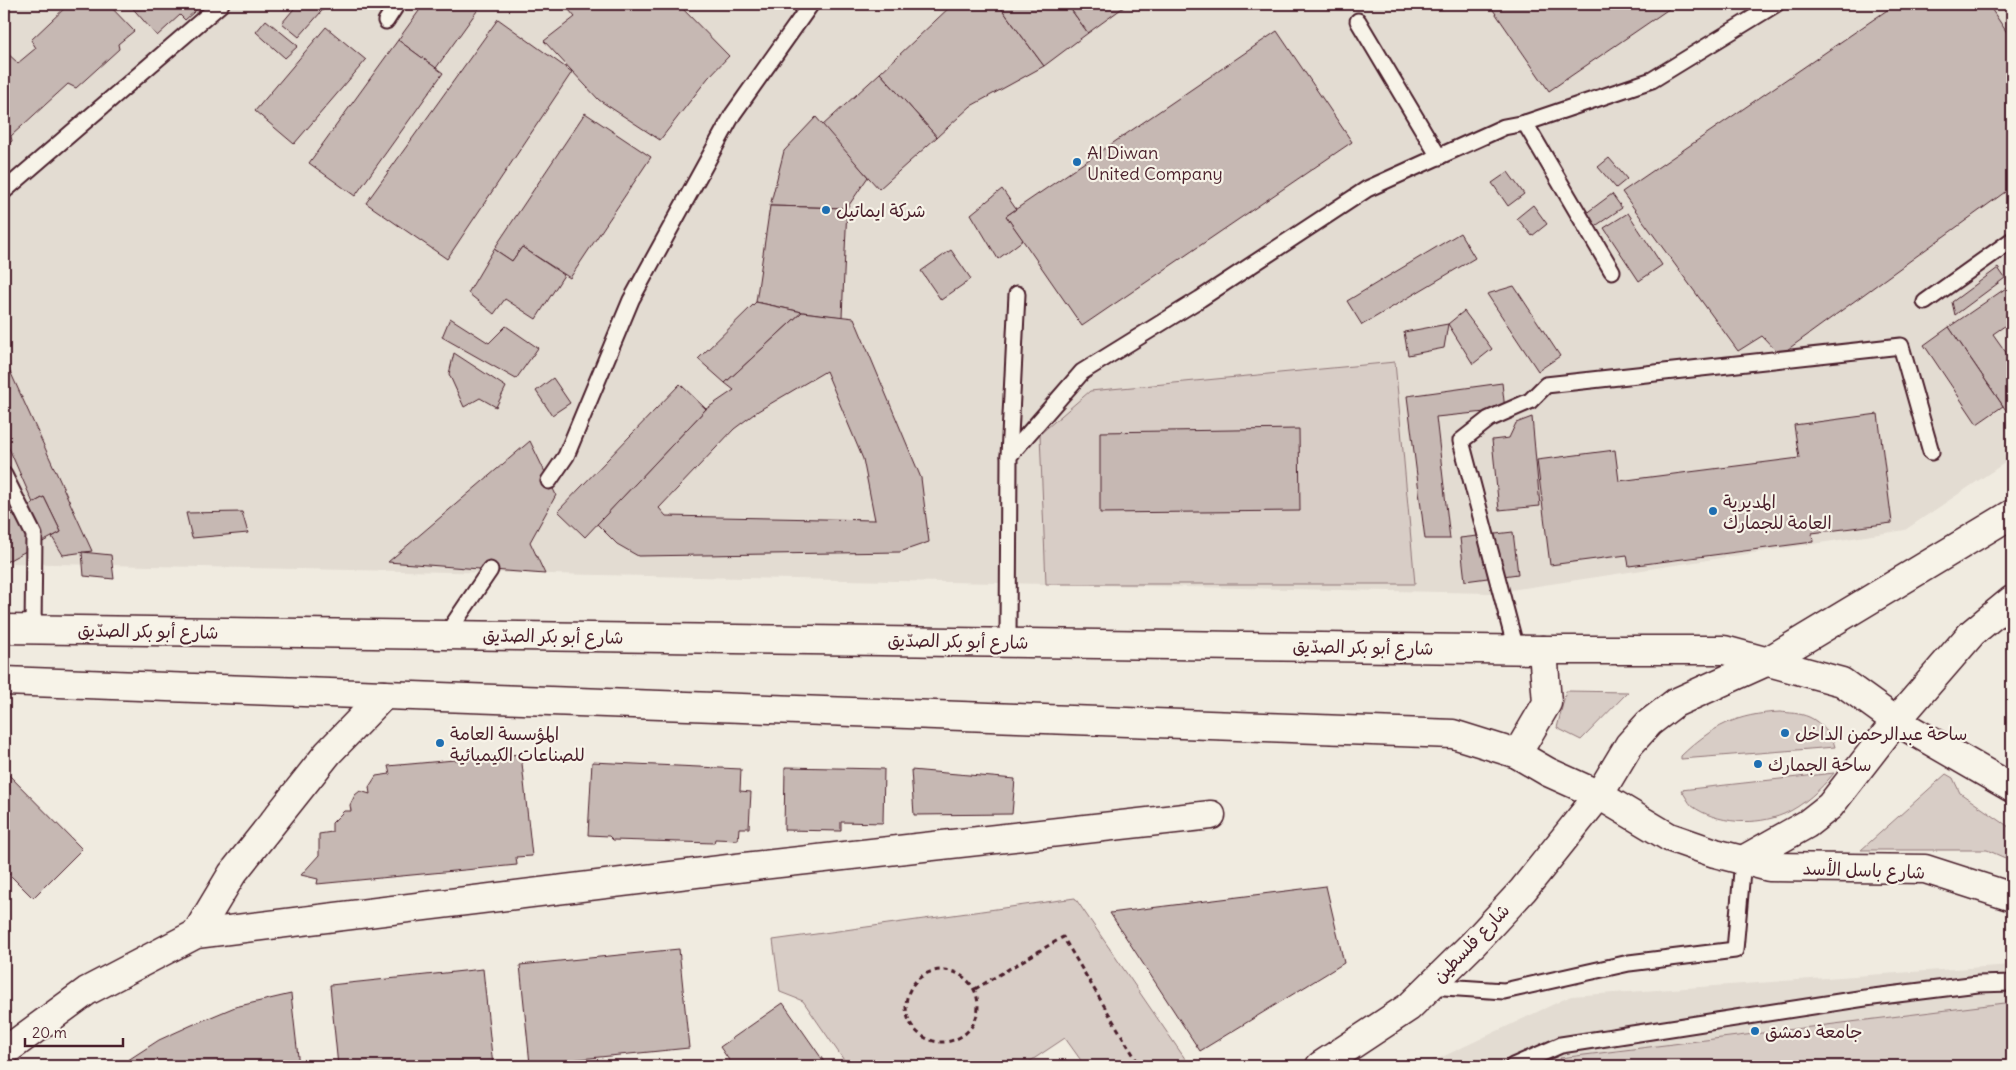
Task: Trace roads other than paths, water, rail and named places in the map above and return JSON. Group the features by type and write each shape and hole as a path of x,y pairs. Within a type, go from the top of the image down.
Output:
{"main road":[{"name":"شارع فلسطين","path":"1320,1066 1408,1007 1472,944 1523,890 1599,795 1629,745 1649,723 1675,703 1768,661 2012,514"},
{"path":"1742,860 1807,824 1830,806 1896,721 1972,633 2012,600"},
{"name":"شارع أبو بكر الصدّيق","path":"4,628 1543,650 1724,650 1842,682 1896,721"},
{"path":"1517,754 1547,703 1543,650"},
{"path":"4,682 1453,734 1517,754 1548,772 1599,795"},
{"path":"196,934 232,874 328,753 384,695"},
{"path":"1896,721 2012,788"},
{"name":"شارع باسل الأسد","path":"1599,795 1669,837 1715,853 1769,867 1925,869 2012,897"},
{"path":"4,1052 87,991 196,934 735,868 1211,815"}],"lane":[{"path":"4,191 221,4"},
{"path":"386,21 397,4"},
{"path":"549,481 566,456 631,300 723,131 811,4"},
{"path":"1009,456 1082,372 1367,189 1504,127 1525,123 1652,80 1776,4"},
{"path":"1358,21 1439,157"},
{"path":"1525,123 1612,271"},
{"path":"1925,302 2012,240"},
{"path":"1008,642 1009,456 1017,294"},
{"path":"1516,649 1461,441 1489,419 1530,402 1546,385 1901,346 1931,452"},
{"path":"4,475 34,535 33,629"},
{"path":"446,635 490,570"},
{"path":"1429,986 1504,991 1628,963 1735,950 1742,860"},
{"path":"1518,1065 1561,1045 1865,998 1978,984 2012,984"}],"place":[{"name":"Al Diwan United Company","path":"1077,162"},
{"name":"شركة ايماتيل","path":"826,210"},
{"name":"المديرية العامة للجمارك","path":"1713,511"},
{"name":"ساحة عبدالرحمن الداخل","path":"1785,733"},
{"name":"المؤسسة العامة للصناعات الكيميائية","path":"440,743"},
{"name":"ساحة الجمارك","path":"1758,764"},
{"name":"جامعة دمشق","path":"1755,1031"}]}
